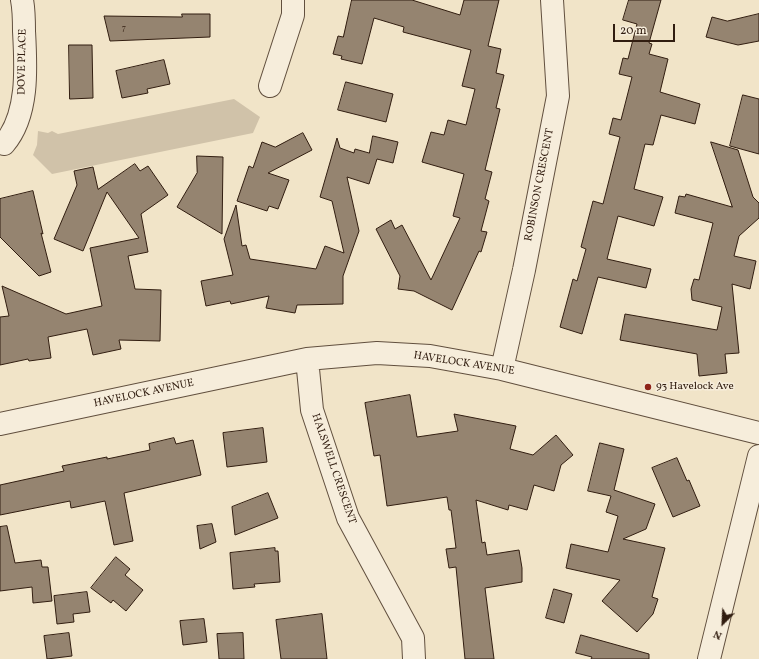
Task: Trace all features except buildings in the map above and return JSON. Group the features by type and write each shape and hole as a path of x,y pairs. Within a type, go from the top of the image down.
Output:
{"street":[{"name":"DOVE PLACE","path":"4,144 12,136 22,101 25,72 22,0"},
{"path":"270,86 293,15 293,0"},
{"name":"ROBINSON CRESCENT","path":"502,368 524,270 558,96 552,0"},
{"name":"HAVELOCK AVENUE","path":"0,424 307,359 377,353 430,356 502,368 759,434"},
{"name":"HALSWELL CRESCENT","path":"307,359 312,410 348,518 413,638 414,659"},
{"path":"709,659 759,456"}],"shaded area":[{"path":"234,99 260,117 253,133 52,174 33,155 37,145 38,131 48,133 52,131 58,134"}],"place":[{"name":"93 Havelock Ave","path":"648,387"}]}
